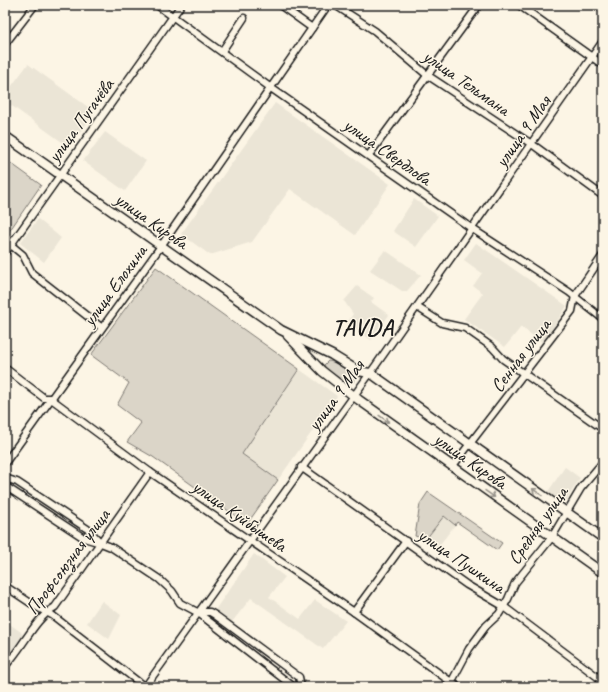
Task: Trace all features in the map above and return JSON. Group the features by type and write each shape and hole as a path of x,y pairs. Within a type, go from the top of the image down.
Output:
{"main road":[{"name":"улица Кирова","path":"5,136 281,330 332,355 358,371 370,373 469,445 603,538"},
{"name":"улица Кирова","path":"281,330 322,371 353,396 603,573"},
{"path":"322,371 320,361 323,356 332,355"}],"street":[{"path":"5,44 35,5"},
{"name":"улица Свердлова","path":"157,5 271,88 369,155 471,228 575,296 603,319"},
{"name":"улица Пугачёва","path":"5,253 181,5"},
{"path":"280,5 312,28"},
{"name":"улица Елохина","path":"5,463 160,246 328,5"},
{"name":"улица Тельмана","path":"335,5 375,30 427,75 531,144 603,196"},
{"path":"369,155 480,5"},
{"path":"519,5 603,65"},
{"path":"222,51 244,18"},
{"name":"улица 9 Мая","path":"145,687 197,612 417,307 603,41"},
{"path":"11,245 23,255 32,273 101,327"},
{"name":"Сенная улица","path":"452,467 572,311 575,296 603,255"},
{"path":"417,307 442,323 465,328 492,347 503,358 603,429"},
{"name":"улица Куйбышева","path":"5,368 44,398 50,398 150,472 354,612 452,681 458,687"},
{"name":"Средняя улица","path":"447,687 452,681 469,648 503,606 515,583 552,537 581,488 603,462"},
{"name":"улица Пушкина","path":"301,467 467,585 503,606 602,680"},
{"name":"Профсоюзная улица","path":"5,666 13,658 47,612 55,607 150,472"},
{"path":"5,478 17,482 89,530 101,543"},
{"path":"5,486 84,538 111,547 159,579 172,591 180,603 197,612 294,687"},
{"path":"354,612 406,541"},
{"path":"5,586 35,606 47,612 145,687"},
{"path":"197,612 210,612 215,615 299,677 301,687"},
{"path":"596,687 602,680"}],"shaded area":[{"path":"28,64 95,112 69,147 5,101 5,95"},
{"path":"275,103 390,184 355,235 290,189 252,242 210,255 181,234"},
{"path":"105,132 146,161 125,191 83,161"},
{"path":"5,159 41,185 8,233 5,231"},
{"path":"414,199 438,216 416,247 393,231"},
{"path":"38,219 61,238 44,262 20,243"},
{"path":"476,243 567,306 543,343 521,327 505,347 464,319 483,293 473,286 482,273 464,260"},
{"path":"385,250 421,275 407,291 402,291 370,270"},
{"path":"156,267 299,369 242,454 278,480 247,524 153,457 127,442 141,423 117,405 129,383 91,355"},
{"path":"357,286 374,298 371,302 389,315 371,340 347,323 353,314 344,301"},
{"path":"328,361 331,361 349,372 354,378 353,382 346,383 326,369 324,365"},
{"path":"299,369 337,396 278,480 242,454"},
{"path":"565,467 580,478 564,504 547,493"},
{"path":"428,492 502,543 497,550 457,522 455,525 444,516 426,539 415,536 420,504"},
{"path":"444,516 455,525 437,548 426,539"},
{"path":"254,554 285,577 269,597 300,619 315,600 346,621 323,649 251,598 232,622 215,610"},
{"path":"102,601 121,615 109,639 87,623"},
{"path":"5,621 21,632 24,638 11,654 5,650"}],"district":[{"name":"TAVDA","path":"363,327"}]}
